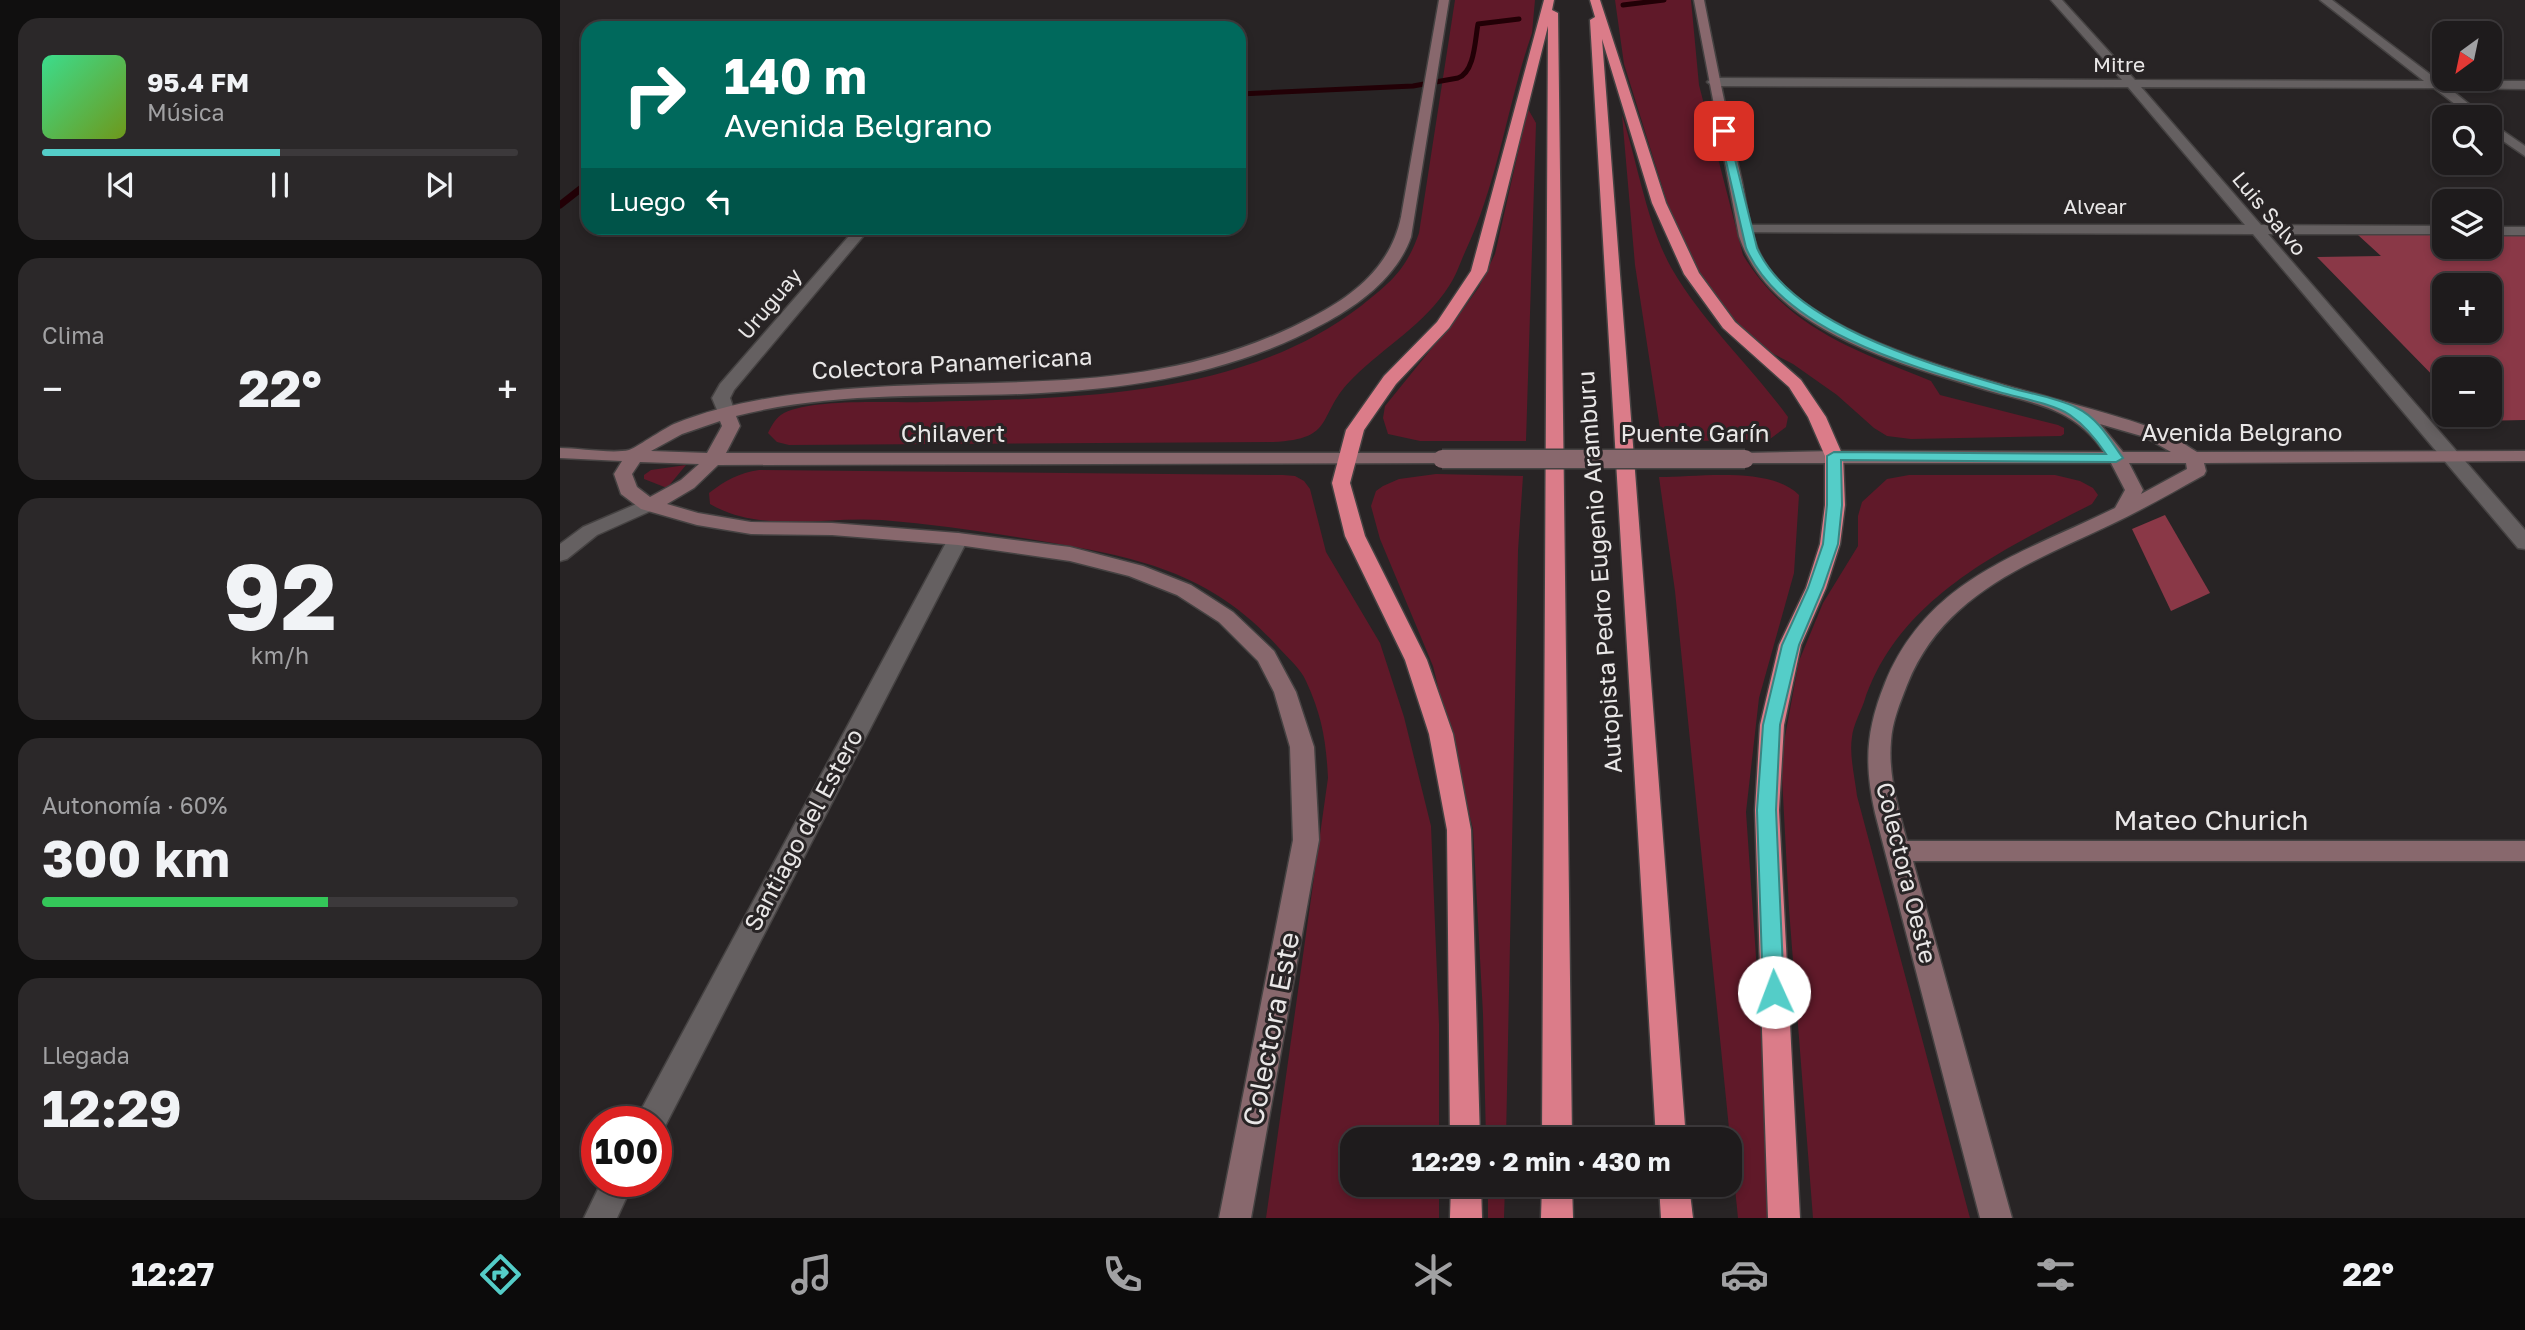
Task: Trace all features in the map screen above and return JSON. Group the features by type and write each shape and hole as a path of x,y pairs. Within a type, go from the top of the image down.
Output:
{"highway":[{"path":"1465,1127 1459,830 1441,734 1416,660 1355,536 1341,483 1355,430 1390,380 1443,325 1479,271 1488,246 1505,165 1551,0"},
{"name":"Autopista Pedro Eugenio Aramburu","path":"1551,0 1557,1127"},
{"path":"1594,0 1660,202 1692,274 1729,325 1794,384 1817,417 1834,456 1835,505 1830,544 1816,588 1790,645 1772,725 1767,810 1784,1218"},
{"name":"Autopista Pedro Eugenio Aramburu","path":"1594,0 1670,1127"},
{"path":"1465,1197 1466,1218"},
{"path":"1557,1197 1558,1218"},
{"path":"1675,1197 1677,1218"}],"street":[{"name":"Colectora Panamericana","path":"635,456 654,441 686,426 726,413 836,393 1076,386 1128,380 1212,363 1280,339 1318,321 1353,299 1376,279 1398,251 1408,216 1444,0"},
{"name":"Luis Salvo","path":"2056,0 2132,84 2525,543"},
{"path":"2325,0 2432,82"},
{"path":"1699,2 1713,82 1745,229 1758,262 1790,299 1824,321 1877,347 1941,371 2151,433 2194,458"},
{"name":"Mitre","path":"1713,82 2432,85"},
{"name":"Mitre","path":"2502,85 2525,85"},
{"path":"2444,91 2463,105"},
{"path":"2502,135 2525,152"},
{"name":"Alvear","path":"1745,229 2432,230"},
{"path":"2502,231 2525,231"},
{"name":"Uruguay","path":"726,413 721,398 726,388 857,235"},
{"path":"2073,411 2097,431 2134,490 2121,513"},
{"path":"560,554 590,531 679,492 700,477 724,443 731,426 726,413"},
{"name":"Chilavert","path":"560,453 712,459 1346,457"},
{"path":"635,456 623,474 628,491 648,505 697,519 751,528 832,529 958,539"},
{"name":"Puente Garín","path":"1346,457 1745,459 1834,456"},
{"name":"Avenida Belgrano","path":"1834,456 2525,456"},
{"name":"Colectora Oeste","path":"1996,1218 1883,793 1879,747 1898,672 1919,635 1950,602 2001,569 2121,513 2197,471 2194,458"},
{"name":"Colectora Este","path":"958,539 1070,554 1136,571 1184,590 1226,617 1266,656 1284,692 1302,747 1306,840 1236,1218"},
{"name":"Santiago del Estero","path":"659,1106 958,539"},
{"name":"Mateo Churich","path":"1897,852 2525,851"},
{"path":"600,1218 611,1197"}],"shaded area":[{"path":"1455,0 1535,0 1532,33 1486,199 1456,274 1439,300 1416,324 1353,378 1341,391 1323,423 1308,436 1273,442 789,445 777,442 768,433 781,415 814,405 1039,398 1153,387 1209,376 1263,360 1314,337 1381,290 1403,266 1414,246 1419,233"},
{"path":"1615,0 1691,0 1699,85 1743,255 1781,302 1825,334 1876,359 1931,381 1940,395 2058,425 2064,428 2064,434 1911,439 1887,436 1837,395 1793,364 1760,347 1731,315 1691,261 1668,205 1624,64"},
{"path":"1528,109 1536,123 1526,441 1420,441 1388,434 1383,418 1385,406 1462,311 1479,287 1495,254"},
{"path":"1622,115 1649,214 1672,269 1698,308 1788,417 1786,427 1770,439 1662,442 1635,265"},
{"path":"686,465 667,488 644,479 644,475 651,470"},
{"path":"759,470 1283,475 1295,476 1304,481 1310,489 1326,552 1380,643 1404,717 1431,826 1439,1024 1439,1127 1340,1127 1340,1197 1439,1197 1439,1218 1266,1218 1328,778 1319,717 1306,681 1294,664 1252,621 1224,600 1165,570 1101,552 974,531 882,520 794,522 751,519 710,504 709,493 739,475"},
{"path":"1436,474 1523,476 1518,551 1506,1127 1486,1127 1483,1014 1473,829 1433,666 1380,539 1371,506 1376,491 1399,479"},
{"path":"1909,475 2055,475 2080,481 2093,488 2098,495 2092,504 1989,559 1927,606 1901,634 1880,666 1857,720 1851,744 1857,796 1970,1218 1813,1218 1789,909 1781,758 1799,661 1823,603 1858,546 1858,516 1862,502 1887,479"},
{"path":"1659,477 1753,477 1787,486 1799,495 1794,573 1759,698 1746,812 1774,1218 1738,1218 1736,1197 1742,1197 1742,1127 1729,1127 1675,591"},
{"path":"1488,1197 1505,1197 1504,1218 1488,1218"}],"building":[{"path":"2358,235 2432,235 2432,259 2502,259 2502,236 2525,236 2525,420 2502,420 2502,357 2432,357 2432,375 2317,257 2381,256"},
{"path":"2165,515 2210,593 2171,611 2132,529"}],"waterway":[{"path":"1623,5 1664,0"},
{"path":"1246,94 1413,86 1458,78 1464,75 1471,62 1478,24 1519,19"},
{"path":"560,205 581,188"}],"route":[{"path":"1724,131 1751,248 1771,279 1790,299 1824,321 1877,347 1941,371 2073,411 2097,431 2116,458 1834,456 1834,529 1816,588 1790,645 1772,725 1767,810 1774,992"}]}
